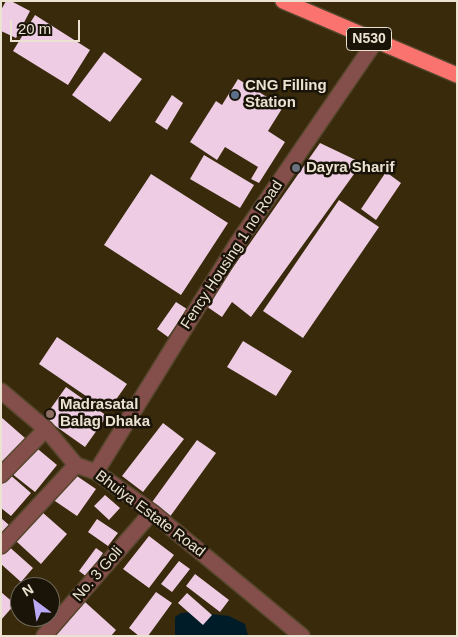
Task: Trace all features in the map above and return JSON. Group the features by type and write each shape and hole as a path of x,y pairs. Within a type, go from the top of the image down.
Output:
{"highway":[{"name":"N530","path":"283,1 375,42 457,75"}],"street":[{"name":"Fency Housing 1 no Road","path":"96,472 238,242 375,42"},
{"name":"Bhuiya Estate Road","path":"4,398 46,429 76,465 96,472 152,512 302,636"},
{"path":"1,475 46,429"},
{"path":"1,546 76,465"},
{"name":"No. 3 Goli","path":"44,636 152,512"}],"water":[{"path":"193,612 229,616 245,624 248,636 175,636 175,617 181,613"}],"building":[{"path":"6,1 11,1 30,11 16,38 1,31 1,10"},
{"path":"35,15 90,50 68,85 13,51"},
{"path":"104,52 142,79 110,122 72,95"},
{"path":"238,79 283,107 268,131 285,142 259,183 251,179 258,167 225,147 217,160 190,142 216,101 222,105"},
{"path":"172,95 183,103 167,130 155,122"},
{"path":"320,143 362,163 251,317 232,302 222,317 206,306"},
{"path":"204,155 254,185 240,208 190,179"},
{"path":"386,172 401,183 376,220 361,209"},
{"path":"151,174 228,223 181,295 104,245"},
{"path":"339,200 379,227 303,338 263,311"},
{"path":"176,302 187,309 168,337 157,329"},
{"path":"57,337 127,384 108,411 39,364"},
{"path":"243,341 292,371 276,396 227,367"},
{"path":"66,387 107,416 85,447 44,418"},
{"path":"1,417 25,438 1,466"},
{"path":"163,423 184,439 143,492 122,476"},
{"path":"197,440 216,453 169,518 150,505"},
{"path":"33,445 57,465 35,492 11,473"},
{"path":"71,472 96,489 77,516 52,499"},
{"path":"8,473 31,493 11,516 1,508 1,481"},
{"path":"105,495 120,508 109,520 94,506"},
{"path":"42,512 67,534 41,564 16,541"},
{"path":"1,518 9,525 1,533"},
{"path":"97,519 118,533 108,546 88,532"},
{"path":"149,536 174,555 149,588 123,569"},
{"path":"6,544 33,568 25,577 15,577 1,564 1,549"},
{"path":"96,548 103,553 87,577 79,571"},
{"path":"179,561 190,569 172,592 161,584"},
{"path":"195,574 229,600 220,612 186,586"},
{"path":"1,592 10,600 10,610 1,620"},
{"path":"156,592 172,603 148,636 139,636 129,628"},
{"path":"187,593 212,615 203,625 178,603"},
{"path":"85,602 116,630 111,636 55,636"}],"place":[{"name":"CNG Filling Station","path":"235,95"},
{"name":"Dayra Sharif","path":"296,168"},
{"name":"Madrasatal Balag Dhaka","path":"50,414"}]}
